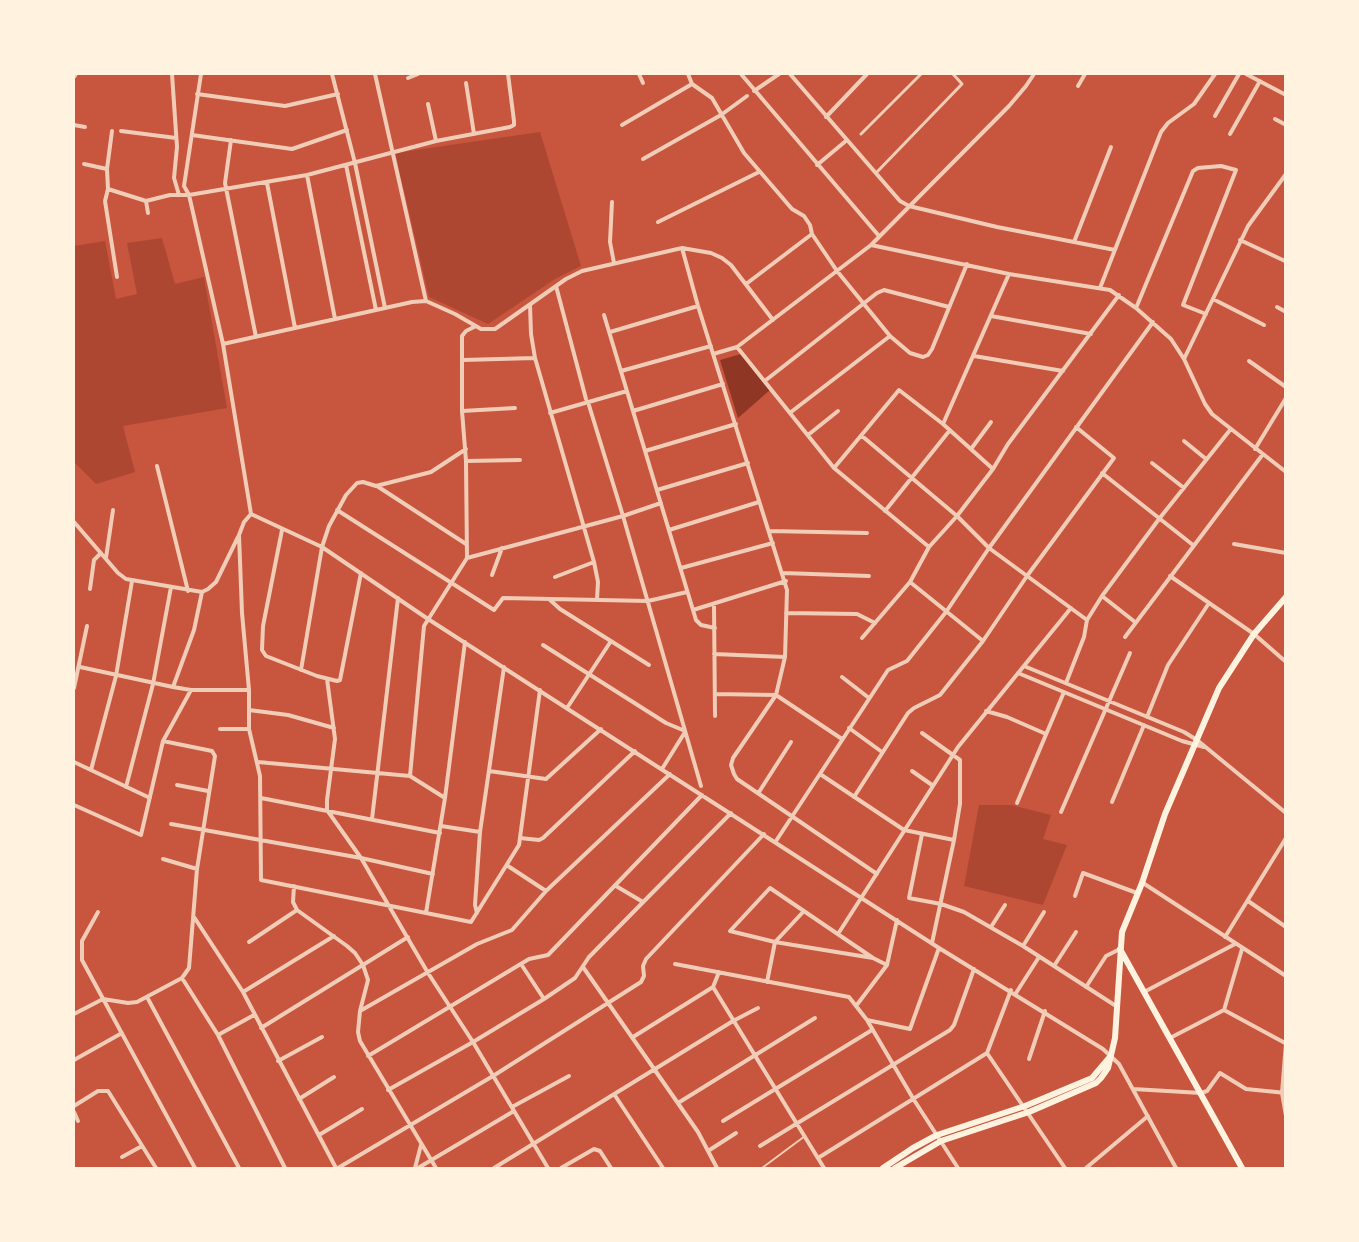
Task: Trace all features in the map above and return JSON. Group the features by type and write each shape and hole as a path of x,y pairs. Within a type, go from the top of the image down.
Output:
{"main road":[{"path":"883,1168 913,1148 1096,1083 1108,1068 1115,1038 1119,949 1125,920 1142,883 1165,814 1219,688 1254,634 1286,597"},
{"path":"1119,949 1242,1168"},
{"path":"894,1168 939,1138"}],"street":[{"path":"172,74 176,138 174,178 179,195"},
{"path":"201,74 184,186 189,195 222,344 251,514"},
{"path":"332,74 355,163 385,308"},
{"path":"375,74 426,301"},
{"path":"408,78 418,74"},
{"path":"108,189 146,201 170,195 189,195 267,183 355,163 393,151 514,125 508,74"},
{"path":"639,74 643,83"},
{"path":"688,74 692,84 712,98 744,153 759,172 792,209 804,216 810,225 812,234 837,271 890,336 910,353 917,357 928,355 967,264"},
{"path":"741,74 879,236"},
{"path":"754,91 779,74"},
{"path":"790,74 900,201 909,206 997,227 1115,250"},
{"path":"826,117 867,74"},
{"path":"861,134 921,74"},
{"path":"876,173 962,84 953,74"},
{"path":"713,354 737,347 872,244 1009,106 1034,74"},
{"path":"1078,86 1085,74"},
{"path":"1100,288 1161,132 1168,123 1194,104 1215,74"},
{"path":"1215,116 1239,74"},
{"path":"1246,74 1286,95"},
{"path":"1230,134 1260,81"},
{"path":"466,84 474,134"},
{"path":"622,125 692,84"},
{"path":"197,94 285,106 338,94"},
{"path":"643,159 721,115 747,96"},
{"path":"428,104 436,141"},
{"path":"1275,119 1286,125"},
{"path":"74,125 85,127"},
{"path":"112,130 107,170 108,189 105,201 117,276"},
{"path":"121,130 176,138"},
{"path":"192,135 292,149 347,130"},
{"path":"231,140 225,177 226,189 256,337"},
{"path":"817,165 847,140"},
{"path":"1074,242 1111,147"},
{"path":"84,164 107,170"},
{"path":"346,165 376,310"},
{"path":"1136,308 1193,171 1198,168 1221,166 1236,170 1183,304 1206,314"},
{"path":"658,222 759,172"},
{"path":"1184,358 1240,240 1256,212 1286,174"},
{"path":"307,175 335,319"},
{"path":"267,183 295,328"},
{"path":"146,201 148,213"},
{"path":"612,202 610,242 614,263"},
{"path":"746,284 812,234"},
{"path":"1240,240 1284,261"},
{"path":"872,244 1009,274 1100,288 1119,295 1171,339 1184,358 1212,414 1286,471"},
{"path":"222,344 426,301 487,330 495,328 582,271 682,248 711,253 731,265 773,320"},
{"path":"682,248 759,502 786,581 785,657 776,695 731,761 735,777 877,874"},
{"path":"943,423 1009,274"},
{"path":"556,286 587,400 701,786"},
{"path":"766,381 877,293 884,290 949,307"},
{"path":"862,638 910,582 929,547 957,516 993,469 1008,444 1119,295"},
{"path":"1213,299 1264,325"},
{"path":"530,304 535,358 594,562 598,582 597,599"},
{"path":"609,332 698,306"},
{"path":"1277,307 1286,312"},
{"path":"604,315 696,620 700,625 715,628"},
{"path":"991,316 1091,334"},
{"path":"776,841 888,670 907,661 946,612 989,548 1153,322"},
{"path":"410,777 424,626 467,558 466,449 462,411 463,333 476,326"},
{"path":"791,412 890,336"},
{"path":"621,371 711,346"},
{"path":"737,347 834,468 929,547"},
{"path":"974,356 1063,371"},
{"path":"463,360 535,358"},
{"path":"1249,361 1286,387"},
{"path":"633,411 723,384"},
{"path":"834,468 899,390 943,423 993,469"},
{"path":"550,413 587,400 627,391"},
{"path":"1256,448 1286,398"},
{"path":"462,411 515,408"},
{"path":"808,435 838,411"},
{"path":"971,449 991,422"},
{"path":"645,451 736,424"},
{"path":"854,797 908,713 940,695 983,641 1027,576 1114,458 1076,427"},
{"path":"1066,683 1084,638 1087,620 1102,596 1230,429"},
{"path":"885,511 950,430"},
{"path":"862,436 913,477 989,548 1087,620"},
{"path":"1184,441 1206,459"},
{"path":"376,486 430,472 466,449"},
{"path":"1125,637 1263,454"},
{"path":"466,461 520,460"},
{"path":"657,490 748,463"},
{"path":"1152,463 1184,488"},
{"path":"157,466 188,591"},
{"path":"1102,473 1193,545"},
{"path":"301,670 322,547 337,510 357,483 363,482 376,486 466,544"},
{"path":"669,530 759,502"},
{"path":"467,558 623,516 661,503"},
{"path":"106,559 114,510"},
{"path":"337,510 494,610 503,598 648,601 687,592"},
{"path":"251,514 322,547 428,619 939,948 1045,1011 1112,1056 1119,1064 1176,1168"},
{"path":"75,525 122,576 132,581 202,592 208,590 216,582 244,522 251,514"},
{"path":"282,530 264,626 263,654 327,679 340,680 360,573"},
{"path":"769,531 867,533"},
{"path":"239,535 242,613 249,690 249,729 260,776 261,880 471,922 517,851 540,690"},
{"path":"681,568 773,543"},
{"path":"1234,544 1286,553"},
{"path":"492,576 502,548"},
{"path":"90,589 94,560 102,553"},
{"path":"555,577 594,562"},
{"path":"783,573 869,576"},
{"path":"1170,576 1254,634 1286,662"},
{"path":"91,770 116,676 132,581"},
{"path":"693,610 786,581"},
{"path":"910,582 983,641"},
{"path":"126,786 153,684 171,587"},
{"path":"173,687 194,630 202,592"},
{"path":"1102,596 1135,622"},
{"path":"372,819 398,598"},
{"path":"548,598 560,609 649,665"},
{"path":"1147,717 1168,664 1209,603"},
{"path":"714,604 715,716"},
{"path":"838,934 953,753 1071,608"},
{"path":"786,613 857,614 875,623"},
{"path":"74,688 87,626"},
{"path":"567,708 611,641"},
{"path":"426,913 440,833 465,642"},
{"path":"543,645 666,723 686,731"},
{"path":"1060,812 1130,653"},
{"path":"714,654 785,657"},
{"path":"1023,666 1147,717 1196,742 1286,813"},
{"path":"80,667 153,684 191,690 249,690"},
{"path":"477,913 474,905 480,832 504,667"},
{"path":"1018,673 1144,725 1196,742"},
{"path":"842,677 869,698"},
{"path":"327,679 335,738 327,810 361,858 428,973 473,1042 548,1168"},
{"path":"74,805 141,835 164,741 191,690"},
{"path":"1017,803 1064,692"},
{"path":"715,694 776,695 842,739"},
{"path":"249,710 288,715 334,728"},
{"path":"986,711 1007,717 1046,734"},
{"path":"1112,802 1144,725"},
{"path":"849,728 882,752"},
{"path":"220,729 249,729"},
{"path":"489,771 546,779 601,729"},
{"path":"662,769 686,731"},
{"path":"922,733 960,760 960,804 932,943"},
{"path":"74,1014 103,999 133,1003 182,978 189,968 197,868 214,753 164,741"},
{"path":"759,792 791,742"},
{"path":"520,838 538,840 553,830 635,751"},
{"path":"74,762 150,798"},
{"path":"257,762 410,777 445,798"},
{"path":"912,771 932,786"},
{"path":"360,1011 477,944 512,930 546,891 670,774"},
{"path":"820,774 904,830 954,840"},
{"path":"177,785 208,791"},
{"path":"368,1056 533,957 549,955 702,795"},
{"path":"261,798 440,833"},
{"path":"388,1090 473,1042 575,978 589,957 731,813"},
{"path":"171,824 433,873"},
{"path":"441,826 480,832"},
{"path":"194,916 243,993 337,1168 493,1076 641,982 646,958 764,834"},
{"path":"922,834 909,898 941,904 964,912 1023,946 1117,1006"},
{"path":"1225,937 1286,838"},
{"path":"163,860 197,868"},
{"path":"508,866 546,891"},
{"path":"1075,896 1083,873 1137,893"},
{"path":"1142,883 1286,976"},
{"path":"294,886 293,902 297,910 355,952 363,965 368,980 360,1011 358,1032 360,1041 436,1168"},
{"path":"616,886 643,902"},
{"path":"873,958 775,942 730,931 770,888 873,958 887,965"},
{"path":"1248,901 1286,927"},
{"path":"991,927 1005,905"},
{"path":"249,942 297,910"},
{"path":"767,982 775,942 804,911"},
{"path":"98,912 85,934 81,951 86,969 195,1168"},
{"path":"1023,946 1044,912"},
{"path":"856,1006 887,965 897,920"},
{"path":"1054,966 1076,932"},
{"path":"243,993 334,936"},
{"path":"261,1028 408,937"},
{"path":"1144,992 1235,944"},
{"path":"867,1020 910,1029 939,948"},
{"path":"1086,987 1106,956 1119,949"},
{"path":"1170,1038 1224,1010 1242,949"},
{"path":"1016,993 1039,957"},
{"path":"521,964 544,999"},
{"path":"675,964 849,997 867,1020 914,1100 958,1168"},
{"path":"583,967 678,1103 717,1168"},
{"path":"760,1146 950,1030 954,1025 974,969"},
{"path":"633,1037 713,987 719,972"},
{"path":"182,978 218,1035 285,1168"},
{"path":"713,987 824,1168"},
{"path":"818,1158 987,1053 1011,990"},
{"path":"147,997 239,1168"},
{"path":"494,1168 733,1021 758,1008"},
{"path":"1224,1010 1285,1043 1286,1116"},
{"path":"1029,1059 1045,1011"},
{"path":"218,1035 254,1015"},
{"path":"678,1103 816,1018"},
{"path":"723,1120 872,1030"},
{"path":"74,1060 122,1033"},
{"path":"278,1061 322,1037"},
{"path":"987,1053 1065,1168"},
{"path":"1133,1089 1201,1092 1206,1091 1220,1073 1246,1089 1284,1093"},
{"path":"416,1168 432,1161 569,1076"},
{"path":"299,1099 334,1077"},
{"path":"74,1106 98,1091 105,1090 111,1094 156,1168"},
{"path":"614,1094 663,1168"},
{"path":"319,1135 362,1109"},
{"path":"74,1112 78,1121"},
{"path":"1086,1168 1148,1116"},
{"path":"708,1151 736,1133"},
{"path":"416,1168 422,1144"},
{"path":"122,1157 142,1146"},
{"path":"561,1168 594,1149 597,1149 611,1168"}],"lane":[{"path":"762,1168 805,1136"}],"shaded area":[{"path":"540,132 581,266 555,279 488,324 429,297 395,153"},
{"path":"162,238 175,284 204,277 227,408 123,426 135,472 96,484 74,462 74,246 105,241 116,299 137,294 127,243"},
{"path":"741,354 770,390 738,418 720,360"},
{"path":"979,805 1011,805 1051,815 1043,839 1067,845 1043,905 964,886"}]}
